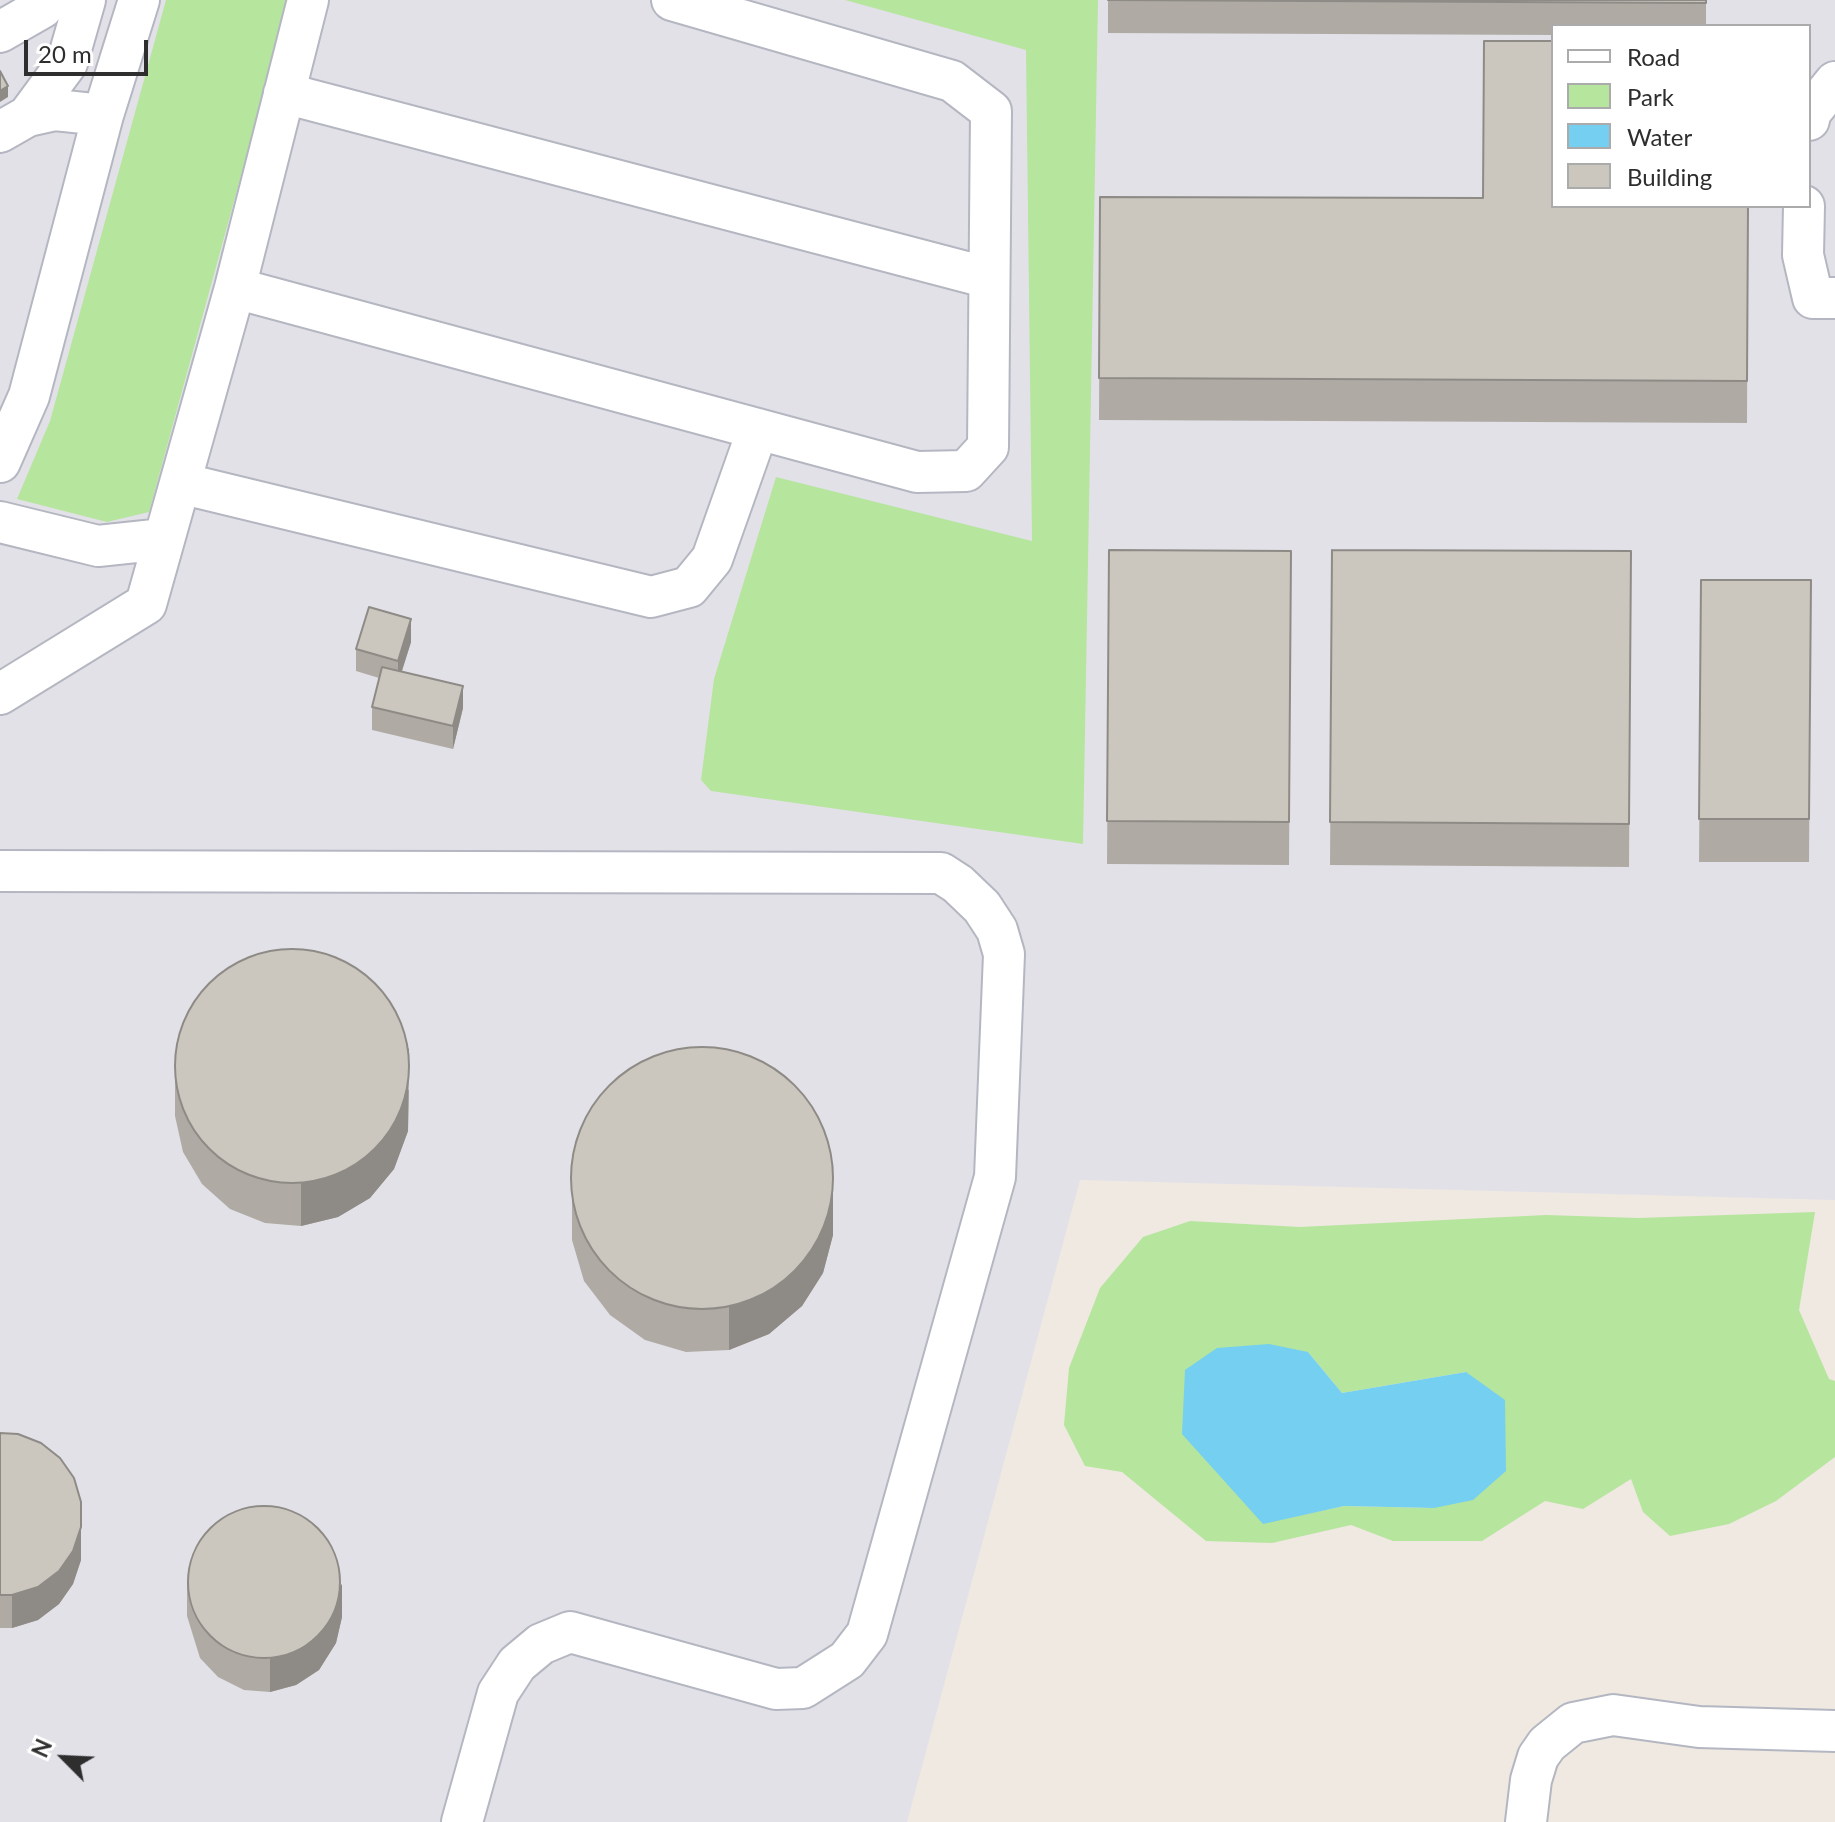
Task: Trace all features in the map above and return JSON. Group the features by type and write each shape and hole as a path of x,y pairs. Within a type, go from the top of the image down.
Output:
{"lane":[{"path":"0,32 42,8 48,0"},
{"path":"14,124 67,63 85,0"},
{"path":"0,462 29,396 103,115 139,0"},
{"path":"0,694 146,604 235,288 308,0"},
{"path":"235,288 917,472 966,471 988,447 991,111 952,81 672,0"},
{"path":"1811,112 1835,82"},
{"path":"284,93 989,278"},
{"path":"14,124 55,110 103,115"},
{"path":"1804,208 1803,255 1813,298 1835,298"},
{"path":"180,483 651,597 689,587 712,559 758,429"},
{"path":"0,522 98,546 164,539"},
{"path":"0,871 941,873 982,907 997,930 1004,954 995,1177 867,1634 847,1660 803,1688 776,1689 570,1632 541,1644 517,1664 498,1693 462,1822"},
{"path":"1526,1822 1538,1757 1547,1744 1573,1723 1613,1715 1699,1727 1835,1731"}],"shaded area":[{"path":"0,0 1835,0 1835,1200 1080,1180 907,1822 0,1822"}],"green space":[{"path":"166,0 289,0 149,512 107,522 17,499 50,421"},
{"path":"845,0 1098,0 1083,844 711,791 701,780 714,679 776,477 1032,541 1026,50"},
{"path":"1815,1212 1799,1310 1829,1379 1835,1381 1835,1457 1776,1501 1729,1524 1670,1536 1643,1512 1631,1479 1583,1509 1545,1501 1482,1541 1393,1541 1351,1525 1272,1543 1206,1541 1122,1472 1085,1466 1064,1425 1069,1368 1100,1288 1143,1237 1190,1221 1300,1227 1546,1215 1638,1218","holes":["1308,1352 1342,1393 1466,1372 1434,1508 1344,1506 1263,1523"]}],"water":[{"path":"1269,1344 1308,1352 1342,1393 1466,1372 1505,1400 1506,1471 1473,1500 1434,1508 1344,1506 1263,1524 1182,1434 1185,1370 1217,1348"}],"building":[{"path":"1108,0 1706,0 1706,3"},
{"path":"1484,41 1551,41 1551,208 1748,208 1747,381 1099,378 1100,197 1483,198"},
{"path":"0,71 8,86 0,91"},
{"path":"1109,550 1291,551 1289,822 1107,821"},
{"path":"1332,550 1631,551 1629,824 1330,822"},
{"path":"1701,580 1811,580 1809,819 1699,819"},
{"path":"369,607 411,619 398,661 356,649"},
{"path":"382,667 463,686 453,726 372,707"},
{"path":"292,949 315,951 337,958 375,983 400,1021 407,1043 407,1089 400,1111 375,1149 337,1174 315,1181 292,1183 269,1181 247,1174 209,1149 184,1111 177,1089 175,1066 177,1043 184,1021 209,983 247,958 269,951"},
{"path":"702,1047 752,1057 775,1069 803,1095 823,1128 833,1178 823,1228 811,1251 785,1279 752,1299 702,1309 652,1299 629,1287 601,1261 581,1228 571,1178 581,1128 593,1105 619,1077 652,1057"},
{"path":"0,1433 18,1434 41,1443 60,1458 74,1478 81,1502 81,1527 73,1551 59,1571 38,1587 12,1595 0,1595"},
{"path":"264,1506 293,1512 318,1528 334,1553 340,1582 334,1611 318,1636 293,1652 264,1658 235,1652 210,1636 194,1611 188,1582 194,1553 210,1528 235,1512"}]}
